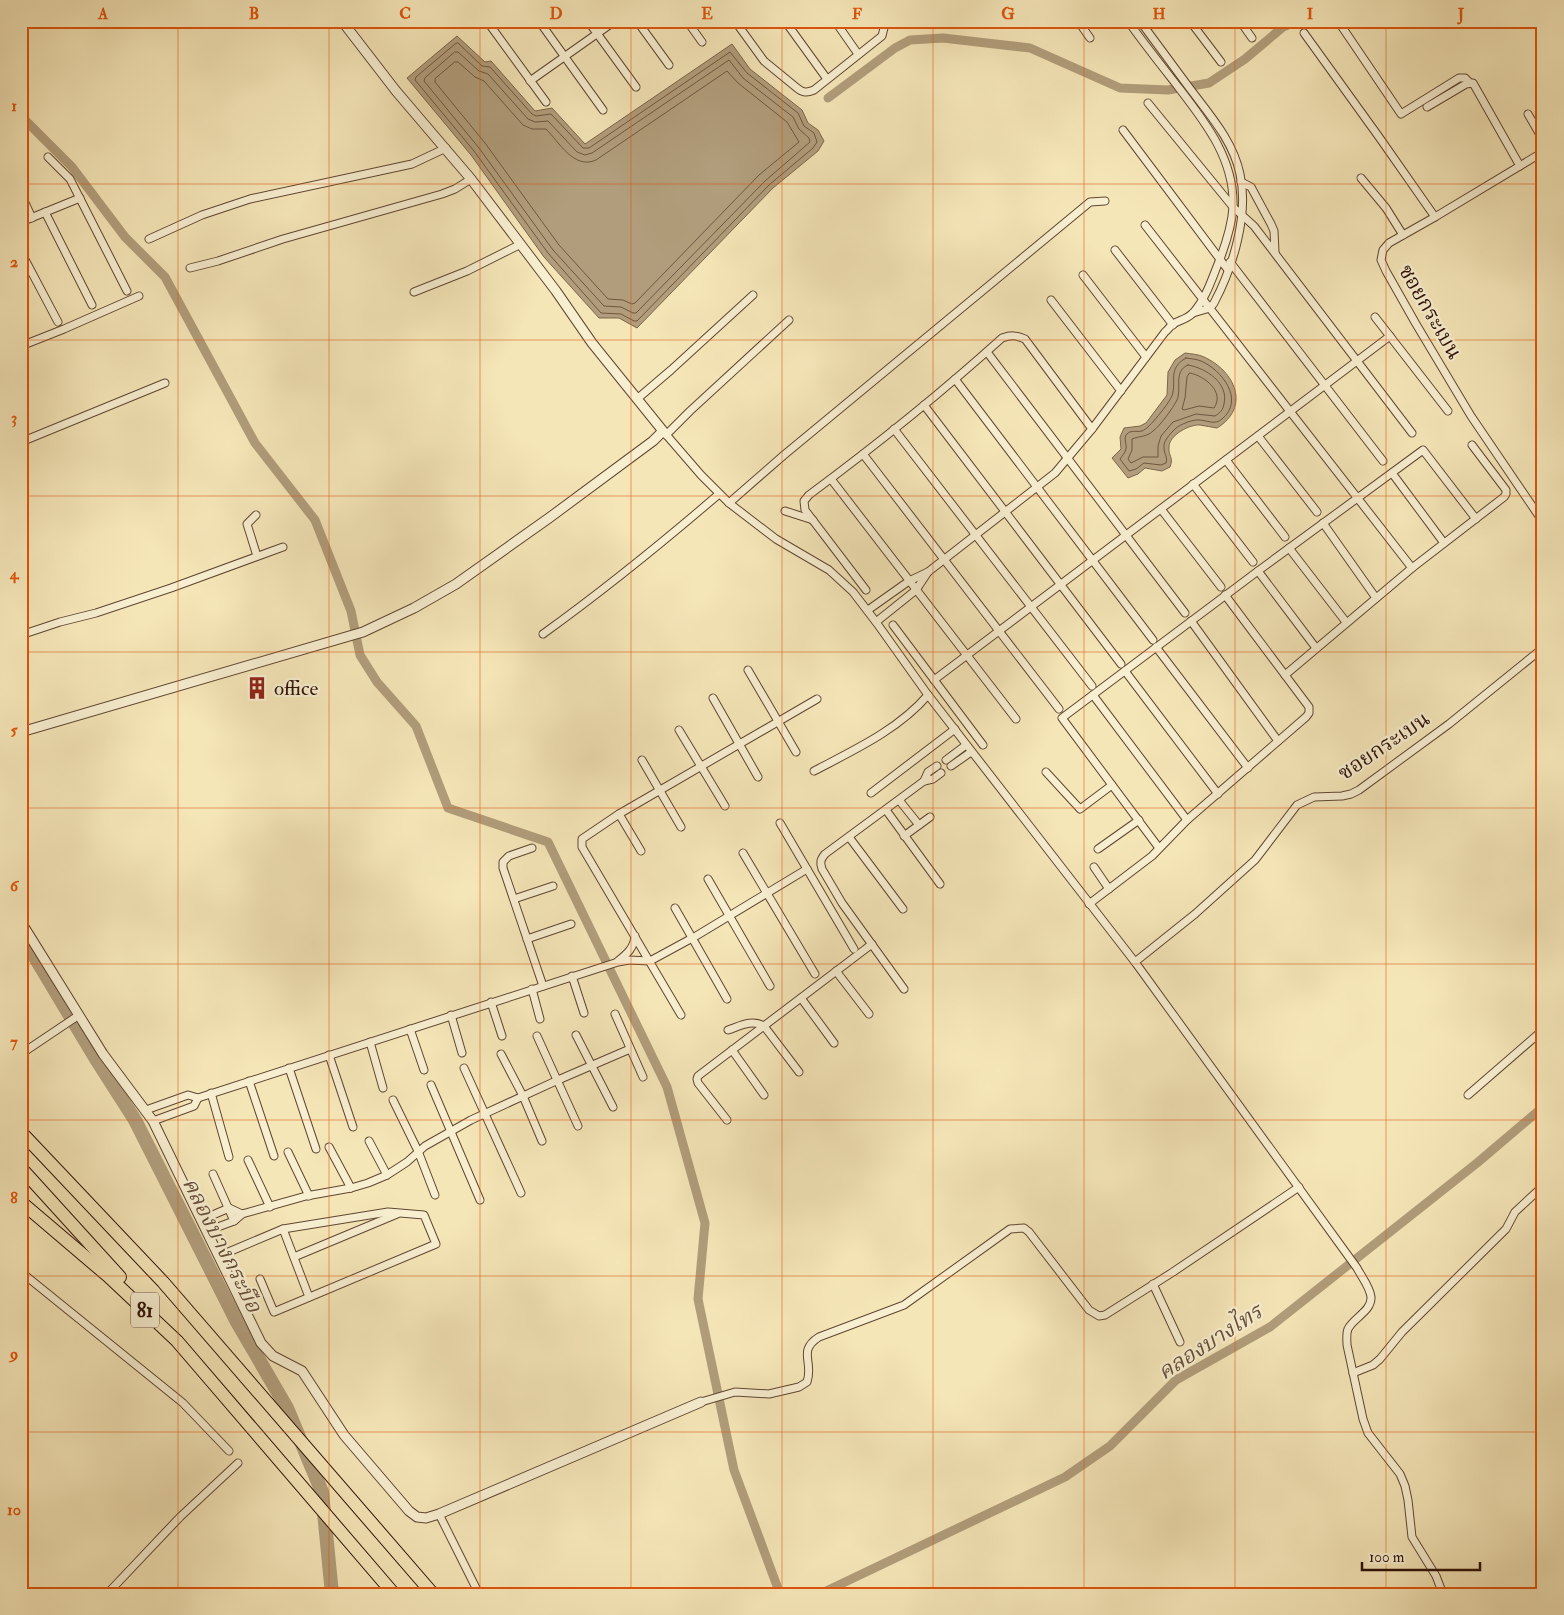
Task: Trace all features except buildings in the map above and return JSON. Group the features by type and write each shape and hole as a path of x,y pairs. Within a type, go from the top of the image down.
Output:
{"highway":[{"name":"81","path":"21,1132 163,1282 433,1594"},
{"name":"81","path":"21,1168 177,1341 394,1594"},
{"name":"81","path":"21,1202 108,1276 177,1341"}],"street":[{"path":"342,21 396,91 471,179 521,244 592,343 664,433 729,503 776,539 829,570 853,592 868,610 971,752 1135,962 1357,1268 1371,1296 1370,1303 1366,1309 1348,1328 1347,1345 1363,1419 1368,1433 1400,1474 1408,1500 1412,1537 1436,1576 1443,1594"},
{"path":"487,21 546,102"},
{"path":"539,21 603,110"},
{"path":"588,21 636,87"},
{"path":"530,81 615,21"},
{"path":"637,21 668,65"},
{"path":"687,21 702,42"},
{"path":"735,21 764,61 802,92 808,93 882,36 883,21"},
{"path":"785,21 827,79"},
{"path":"834,21 858,54"},
{"path":"868,610 909,580 928,572 1055,473 1092,429 1165,332 1193,313 1208,291 1230,226 1233,207 1228,167 1221,150 1194,108 1128,21"},
{"path":"1140,21 1215,122 1229,144 1236,161 1241,182 1242,215 1228,270 1218,296 1210,308 1193,313"},
{"path":"1190,21 1221,62"},
{"path":"1240,21 1252,38"},
{"path":"1338,21 1401,114 1459,78 1465,78 1475,85 1520,166"},
{"path":"1078,22 1090,38"},
{"path":"1304,33 1380,137 1435,218"},
{"path":"1148,48 1155,42"},
{"path":"1427,107 1470,83"},
{"path":"1148,103 1233,207 1254,226 1275,252 1412,433"},
{"path":"1528,114 1543,140"},
{"path":"1207,127 1215,122"},
{"path":"1124,130 1228,270"},
{"path":"149,239 202,215 243,202 412,164 446,148"},
{"name":"ซอยกระเบน","path":"1543,152 1435,218 1389,243 1383,250 1381,260 1471,416 1543,522"},
{"path":"48,156 65,172 128,291"},
{"path":"1361,178 1386,208 1404,235"},
{"path":"190,268 218,261 283,239 442,194 455,189 471,179"},
{"path":"1241,182 1251,187 1271,224 1274,231 1275,252"},
{"path":"21,194 32,218"},
{"path":"21,222 80,198"},
{"path":"729,503 784,455 1090,202 1105,201"},
{"path":"45,212 92,305"},
{"path":"1145,225 1412,568"},
{"path":"414,292 467,271 521,244"},
{"path":"1115,250 1173,325"},
{"path":"21,252 58,322"},
{"path":"1230,262 1383,461"},
{"path":"1082,275 1146,357"},
{"path":"637,399 753,295"},
{"path":"21,346 139,296"},
{"path":"1051,300 1121,391"},
{"path":"1375,317 1448,411"},
{"path":"21,732 363,632 414,608 456,584 664,433 789,320"},
{"path":"866,590 805,510 804,501 809,495 924,405 1002,338 1016,335 1025,339 1092,429"},
{"path":"934,680 1390,336"},
{"path":"987,352 1186,613"},
{"path":"955,379 1153,640"},
{"path":"21,442 165,383"},
{"path":"924,405 1121,664"},
{"path":"894,429 1092,686"},
{"path":"1258,436 1317,512"},
{"path":"1285,675 1412,568 1504,497 1506,490 1472,445"},
{"path":"1159,848 1062,718 1423,450 1476,519"},
{"path":"863,454 1059,709"},
{"path":"1226,460 1285,537"},
{"path":"1392,473 1444,543"},
{"path":"831,479 1016,719"},
{"path":"1193,484 1253,562"},
{"path":"543,634 614,581 720,494"},
{"path":"1161,509 1221,587"},
{"path":"785,511 813,520"},
{"path":"256,515 247,524 257,556"},
{"path":"1323,523 1376,598"},
{"path":"21,635 60,622 110,609 283,547"},
{"path":"1289,548 1346,622"},
{"path":"1258,571 1316,648"},
{"path":"876,622 916,590 928,572"},
{"path":"1090,904 1152,856 1187,820 1309,712 1309,707 1226,595"},
{"path":"1191,621 1278,741"},
{"path":"893,625 982,745"},
{"path":"1156,647 1248,768"},
{"name":"ซอยกระเบน","path":"1135,962 1195,914 1255,860 1297,805 1314,797 1342,796 1360,790 1449,724 1543,648"},
{"path":"748,670 796,752"},
{"path":"1125,671 1218,794"},
{"path":"814,771 852,751 906,717 928,695"},
{"path":"1093,695 1187,820"},
{"path":"713,698 758,776"},
{"path":"681,1015 582,848 582,839 659,790 817,699"},
{"path":"871,793 955,729"},
{"path":"679,730 724,806"},
{"path":"946,760 966,745"},
{"path":"951,766 971,752"},
{"path":"642,760 681,827"},
{"path":"924,782 928,772 937,766"},
{"path":"1046,772 1080,809 1112,785"},
{"path":"904,989 842,903 820,864 824,854 924,782 933,780 941,773"},
{"path":"899,800 919,826"},
{"path":"886,810 940,884"},
{"path":"619,814 641,851"},
{"path":"904,836 930,817"},
{"path":"1098,849 1139,820"},
{"path":"780,823 854,949"},
{"path":"849,837 903,909"},
{"path":"532,848 509,856 503,862 503,868 543,986"},
{"path":"743,853 815,974"},
{"path":"1094,867 1109,888"},
{"path":"146,1110 188,1095 198,1098 595,968 629,960 650,960 692,938 807,869"},
{"path":"708,879 770,986"},
{"path":"514,899 553,886"},
{"path":"675,908 727,999"},
{"path":"21,922 103,1054 146,1110 261,1343 273,1356 302,1371 344,1435 409,1511 417,1517 426,1518 439,1514 701,1402 735,1392 769,1394 799,1387 807,1382 810,1375 807,1349 810,1342 904,1305 1010,1229 1024,1228 1029,1232 1089,1310 1099,1316 1104,1315 1153,1284 1299,1187"},
{"path":"527,939 572,924"},
{"path":"618,962 634,944 635,936"},
{"path":"727,1120 697,1079 698,1076 872,944"},
{"path":"836,971 869,1014"},
{"path":"572,976 584,1013"},
{"path":"532,989 540,1019"},
{"path":"801,998 834,1043"},
{"path":"491,1002 502,1036"},
{"path":"615,1014 630,1049 638,1062 643,1077"},
{"path":"451,1015 462,1053"},
{"path":"21,1054 78,1016"},
{"path":"728,1030 751,1022 764,1026 799,1072"},
{"path":"410,1029 424,1070"},
{"path":"1468,1095 1543,1030"},
{"path":"576,1035 613,1107"},
{"path":"537,1036 578,1126"},
{"path":"370,1042 383,1088"},
{"path":"206,1231 234,1221 242,1214 309,1196 351,1188 387,1175 418,1151 485,1113 592,1064 630,1049"},
{"path":"732,1050 764,1095"},
{"path":"501,1054 523,1096 542,1141"},
{"path":"329,1055 353,1128"},
{"path":"289,1068 316,1150"},
{"path":"464,1068 521,1193"},
{"path":"249,1081 274,1156"},
{"path":"431,1085 480,1200"},
{"path":"211,1093 230,1157"},
{"path":"152,1121 194,1106 198,1098"},
{"path":"393,1100 418,1151 436,1195"},
{"path":"369,1141 387,1175"},
{"path":"329,1147 351,1188"},
{"path":"288,1152 309,1196"},
{"path":"248,1160 270,1207"},
{"path":"213,1174 234,1221"},
{"path":"1353,1373 1372,1365 1380,1359 1402,1332 1506,1229 1515,1212 1543,1186"},
{"path":"201,1220 229,1208 242,1214"},
{"path":"219,1256 283,1229 388,1212 424,1215 436,1244 274,1312 260,1279"},
{"path":"294,1257 402,1212"},
{"path":"283,1229 310,1297"},
{"path":"21,1272 183,1403 229,1451"},
{"path":"1153,1284 1180,1342"},
{"path":"107,1594 180,1517 238,1463"},
{"path":"439,1514 479,1594"}],"water":[{"path":"457,36 485,62 491,61 535,111 552,108 585,144 732,44 750,69 802,110 808,123 818,130 824,141 818,151 773,188 637,328 619,318 599,318 544,257 471,155 407,78"},
{"path":"1185,353 1204,357 1224,371 1231,380 1235,390 1234,410 1217,428 1196,425 1186,428 1172,438 1169,447 1170,467 1162,471 1145,468 1138,474 1128,478 1112,458 1121,449 1120,437 1124,428 1140,426 1146,423 1167,395 1168,372 1175,360"}],"waterway":[{"path":"828,98 895,48 910,40 943,38 1030,48 1120,88 1168,90 1209,83 1245,59 1283,27 1297,21"},
{"path":"21,116 72,167 125,237 165,277 255,443 315,520 351,611 360,655 377,682 416,726 448,808 548,842 667,1087 705,1223 698,1299 734,1470 780,1594"},
{"name":"คลองบางกระบือ","path":"21,934 135,1120 237,1322 287,1408 322,1492 332,1594"},
{"name":"คลองบางไทร","path":"820,1594 1065,1477 1110,1446 1176,1380 1270,1327 1477,1163 1543,1107"}],"place":[{"name":"office","path":"257,688"}]}
